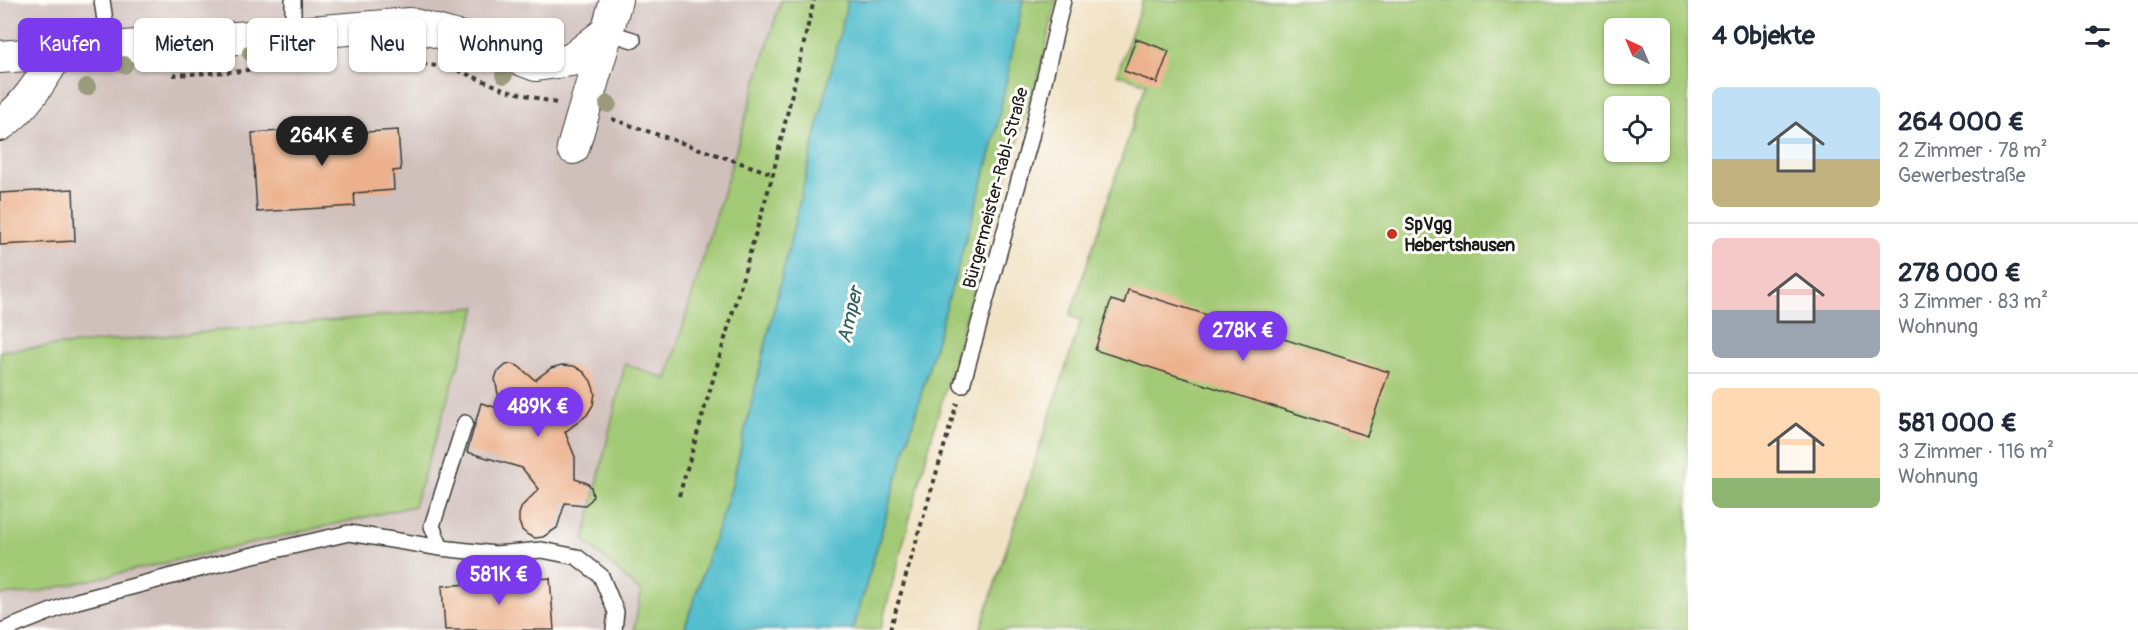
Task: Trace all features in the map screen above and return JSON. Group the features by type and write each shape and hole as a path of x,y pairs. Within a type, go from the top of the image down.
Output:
{"street":[{"path":"573,148 584,110 620,36 616,0"},
{"path":"337,30 410,24 472,41 536,65 572,60 620,36"},
{"path":"122,47 247,37"},
{"path":"0,57 18,56"},
{"path":"0,125 10,118 46,72"}],"lane":[{"path":"102,0 105,18"},
{"path":"293,18 294,0"},
{"name":"Bürgermeister-Rabl-Straße","path":"962,385 1030,141 1063,0"},
{"path":"441,548 432,526 465,423"},
{"path":"4,630 77,601 245,557 349,533 495,554 542,550 577,557 601,576 616,612 614,630"}],"path":[{"path":"679,496 773,174 814,0"},
{"path":"426,64 452,68 506,90 584,110 773,174"},
{"path":"165,75 247,70"},
{"path":"890,630 962,385"}],"shaded area":[{"path":"0,0 781,0 667,380 625,364 584,540 641,592 634,630 0,630 0,595 33,593 414,506 477,307 0,351"}],"green space":[{"path":"781,0 848,0 731,489 684,630 634,630 641,592 584,540 625,364 667,379"},
{"path":"1023,0 1057,0 1039,74 998,203 880,630 853,630 993,145"},
{"name":"SpVgg Hebertshausen","path":"1143,0 1688,0 1688,630 980,630 1081,320 1070,316 1146,84 1117,74"},
{"path":"477,307 414,506 33,593 0,595 0,351"}],"water":[{"name":"Amper","path":"848,0 1023,0 993,145 853,630 684,630 731,489"}],"building":[{"path":"1136,39 1169,51 1157,83 1124,71"},
{"path":"350,126 350,133 398,130 401,170 393,171 394,190 354,193 355,206 257,212 252,133"},
{"path":"73,189 75,241 0,245 0,193"},
{"path":"1128,290 1389,372 1367,436 1095,350 1111,300 1124,304"},
{"path":"512,364 535,380 551,368 562,365 574,366 584,372 591,381 595,393 593,405 587,415 565,432 575,457 575,479 587,483 591,487 593,496 585,505 565,503 557,528 543,537 535,538 528,535 522,530 519,522 522,506 539,489 522,468 467,452 481,403 501,409 495,379 497,373 506,365"},
{"path":"550,578 554,630 445,630 442,586"}],"place":[{"name":"SpVgg Hebertshausen","path":"1392,234"}]}
